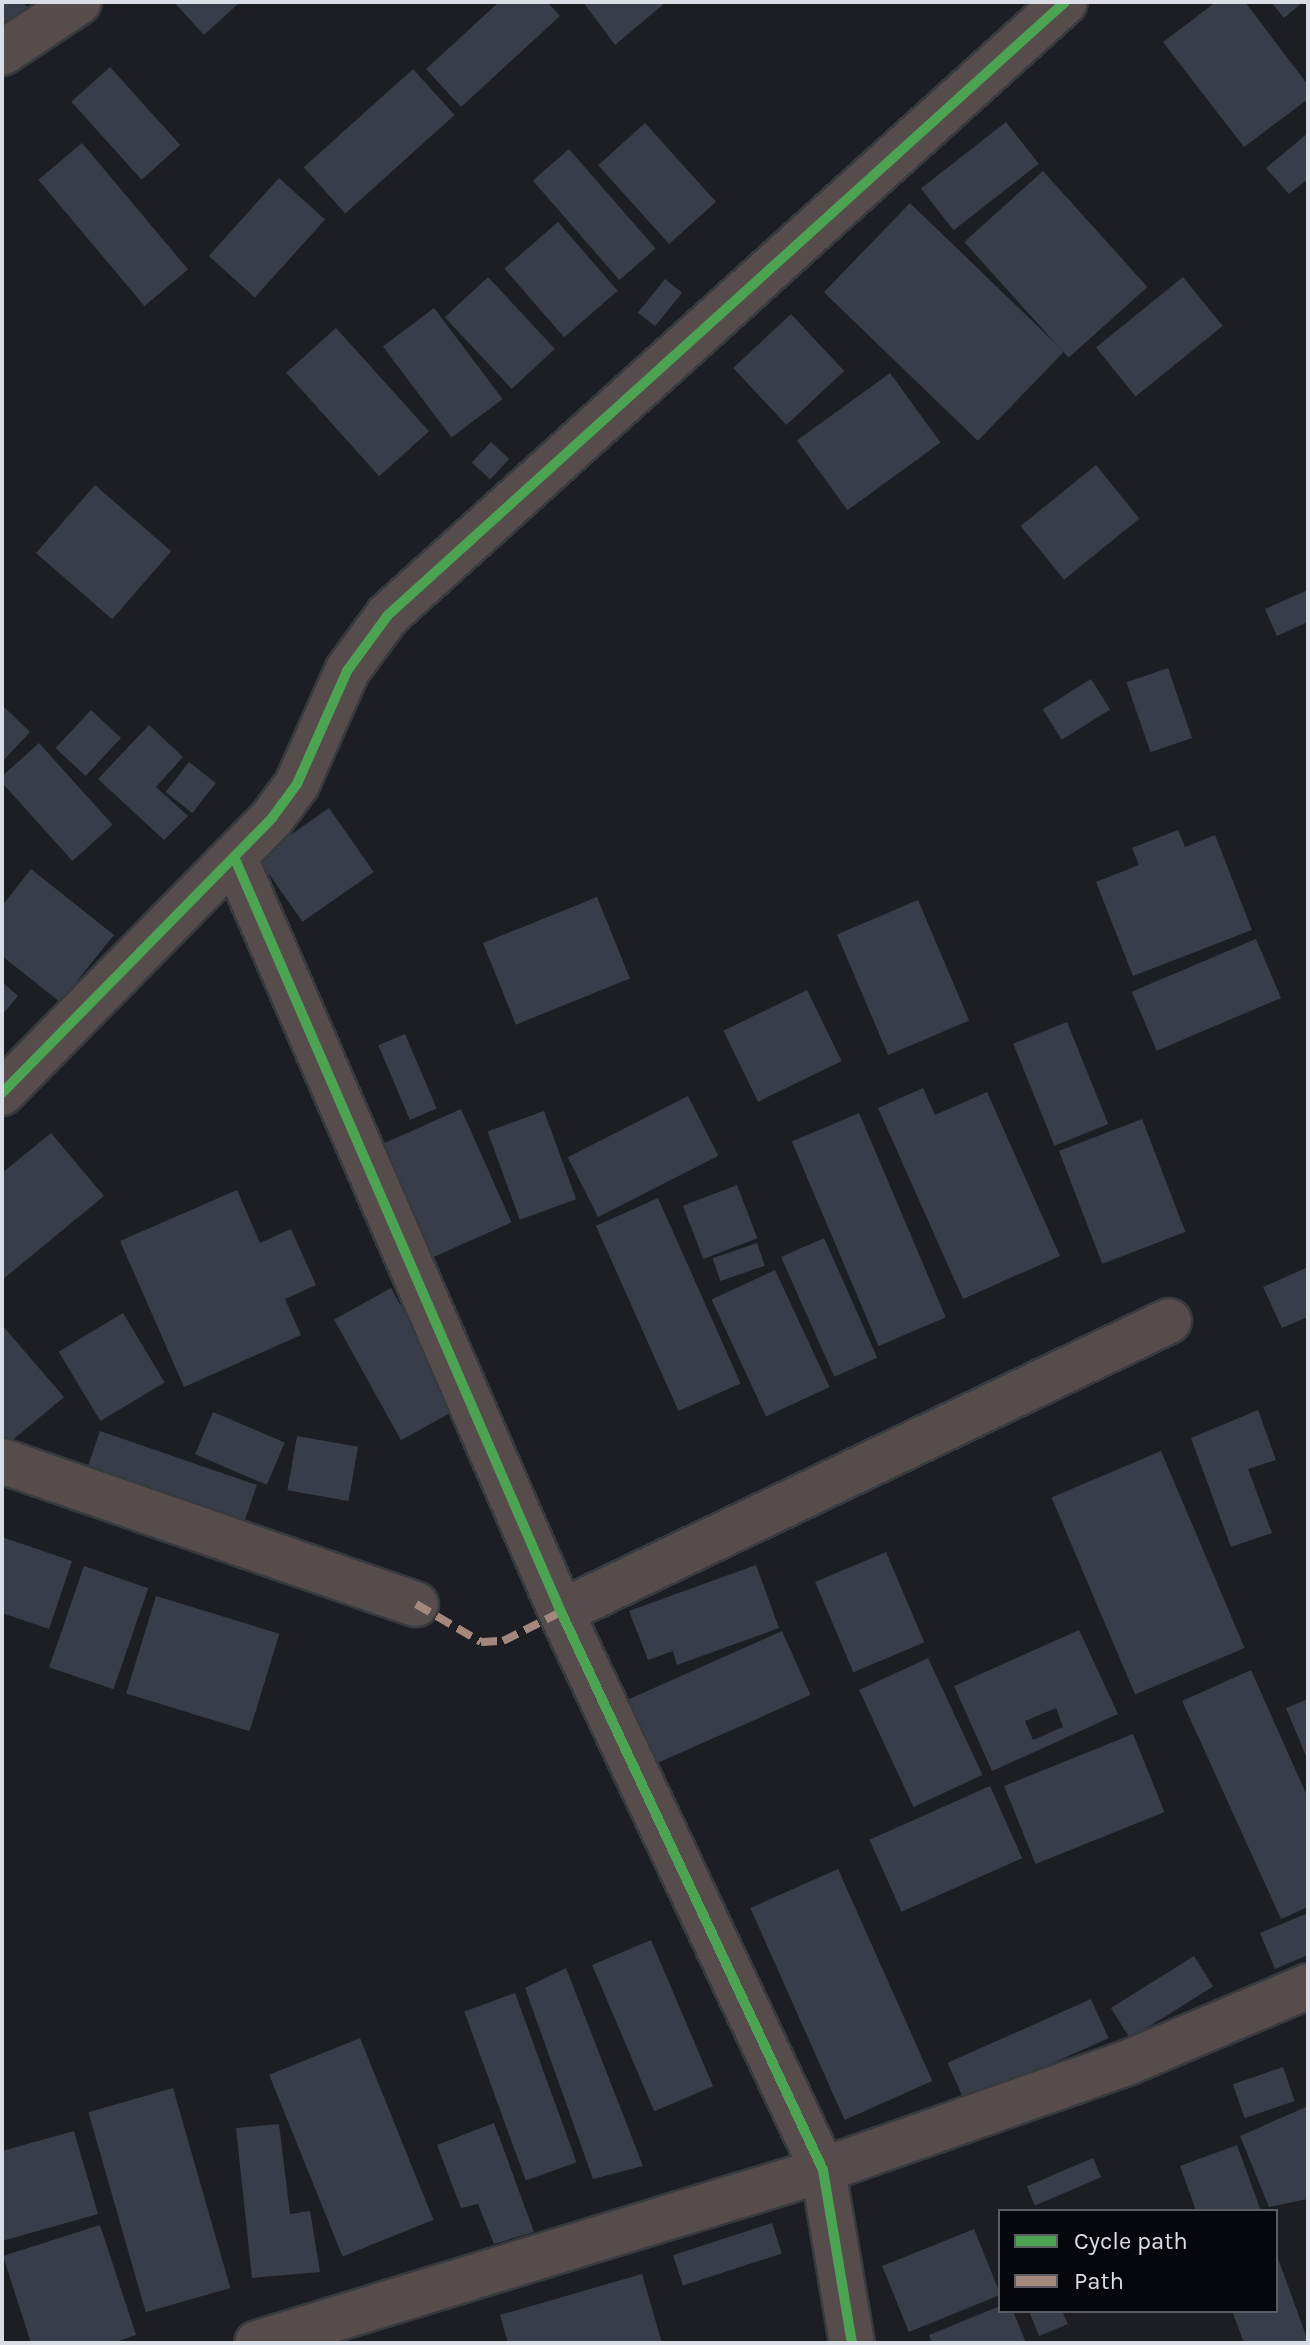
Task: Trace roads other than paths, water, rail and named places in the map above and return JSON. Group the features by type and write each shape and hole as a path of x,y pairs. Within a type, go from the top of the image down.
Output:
{"street":[{"path":"2,53 79,2"},
{"path":"2,1093 235,859 297,784 347,671 388,615 1065,2"},
{"path":"235,859 561,1612 823,2170 852,2343"},
{"path":"561,1612 1169,1321"},
{"path":"2,1461 416,1604"},
{"path":"257,2343 823,2170 1127,2063 1308,1986"}]}
